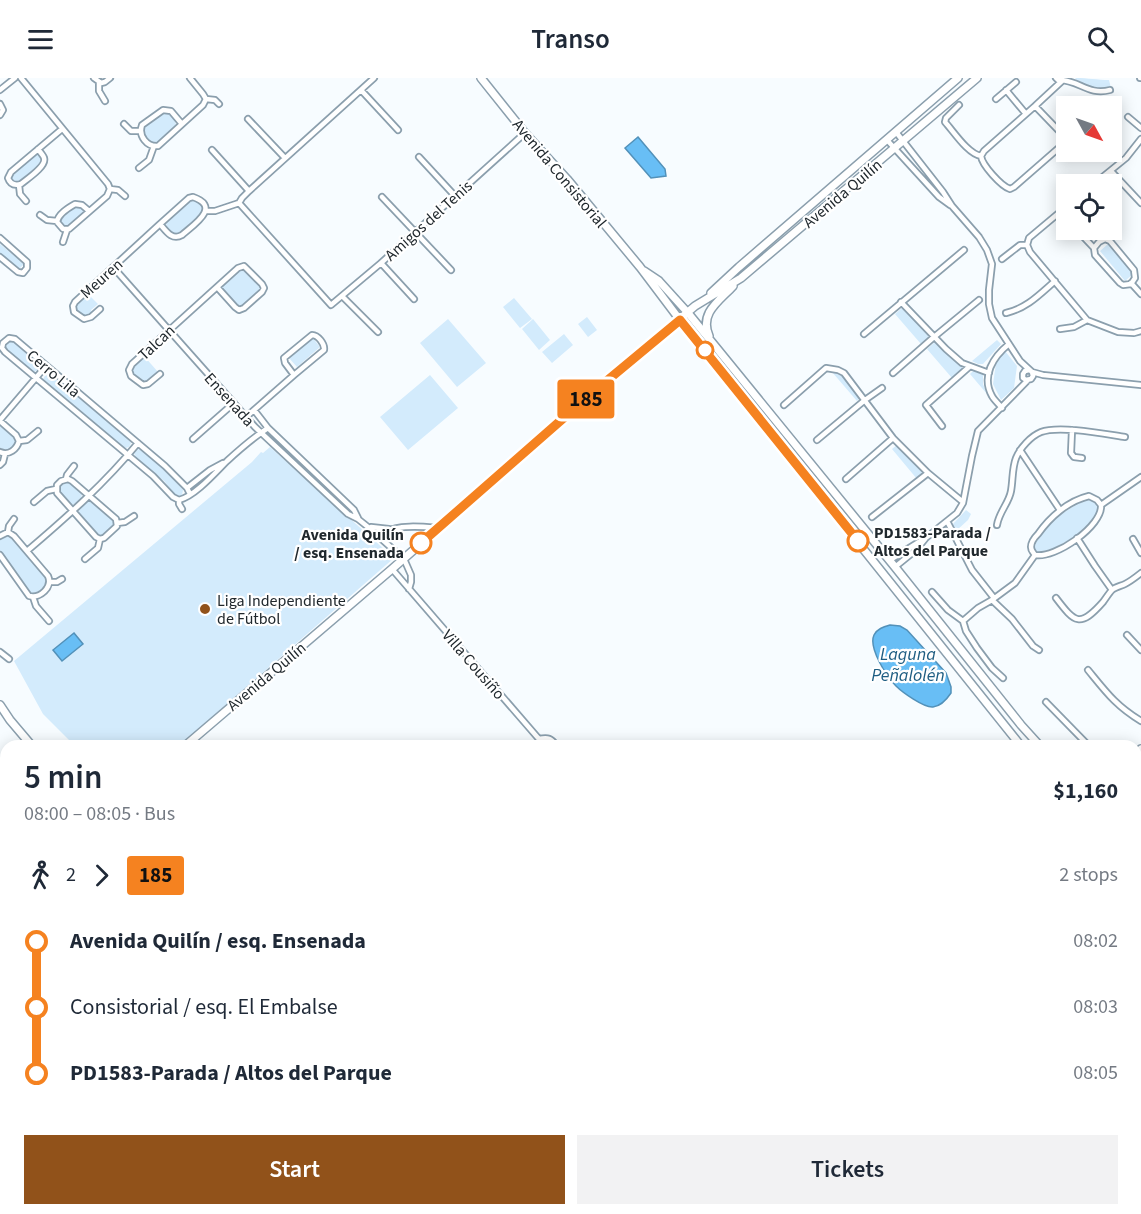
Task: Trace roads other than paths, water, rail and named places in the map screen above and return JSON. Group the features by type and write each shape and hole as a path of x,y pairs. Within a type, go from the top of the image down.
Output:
{"main road":[{"name":"Avenida Consistorial","path":"481,78 640,267 1016,740"},
{"name":"Avenida Quilín","path":"192,740 958,78"},
{"name":"Avenida Quilín","path":"702,301 741,278 977,78"},
{"name":"Avenida Consistorial","path":"640,267 659,281 688,313 1034,740"},
{"path":"712,344 706,330 707,315 741,278"},
{"path":"763,423 772,417"},
{"path":"785,450 787,444 794,443"},
{"path":"938,642 941,635 945,633 949,635"},
{"path":"0,705 27,740"}],"street":[{"path":"0,90 15,78"},
{"path":"21,78 110,189 107,196 67,230 63,242"},
{"path":"94,78 99,82 105,82 110,78"},
{"path":"190,78 206,99"},
{"path":"160,224 171,236 177,237 203,217 206,212 239,204 249,191 374,78"},
{"path":"1056,150 1010,189 1004,187 983,163 981,156 984,150 1062,79 1095,92 1110,90"},
{"path":"99,82 99,93 105,101"},
{"path":"996,99 1016,82"},
{"path":"361,90 398,130"},
{"path":"1006,90 1026,114"},
{"path":"206,99 215,100 219,104"},
{"path":"182,124 171,111 164,109 144,124 140,131 148,144 160,145 203,105 206,99"},
{"path":"0,104 3,110 0,115"},
{"path":"945,119 959,105"},
{"path":"1035,106 1056,128"},
{"path":"938,111 970,151 981,156"},
{"path":"1128,117 1141,128"},
{"path":"248,119 285,158"},
{"path":"124,124 132,131 140,131"},
{"path":"8,176 62,129"},
{"path":"896,132 987,249 992,264 989,290 992,318 1028,375"},
{"name":"Amigos del Tenis","path":"239,204 331,305 525,133"},
{"path":"1107,174 1126,158 1141,139"},
{"path":"887,140 939,197 952,206"},
{"path":"139,168 149,160 154,146"},
{"path":"8,176 12,184 19,185 44,165 44,158 38,149"},
{"path":"212,150 249,191"},
{"path":"419,157 455,196"},
{"path":"921,177 926,171"},
{"path":"1111,171 1141,203"},
{"path":"1,176 8,176"},
{"path":"19,185 20,194 26,201"},
{"path":"110,189 118,190 125,196"},
{"name":"Meuren","path":"100,309 86,320 75,313 72,308 75,302 191,197 199,199 206,212"},
{"path":"382,197 451,270"},
{"path":"57,221 60,215 75,204 82,205 89,212"},
{"path":"40,215 47,220 57,221"},
{"path":"1056,216 1029,238 1028,250 1087,320 1118,332 1141,331"},
{"path":"57,221 59,226 67,230"},
{"path":"0,238 27,262 27,268 22,273 18,272 0,257"},
{"path":"1086,240 1094,248 1095,255 1120,283 1123,285 1131,283 1135,278 1134,270 1110,241 1102,240 1094,248"},
{"path":"1002,259 1020,245 1027,245"},
{"path":"864,334 964,250"},
{"path":"381,263 414,299"},
{"name":"Talcan","path":"160,374 148,384 142,385 131,376 129,370 132,364 169,330 238,268 242,266 247,268 264,289 261,294 239,310 217,287"},
{"name":"Ensenada","path":"113,267 261,433 348,514 368,527 404,559"},
{"path":"1006,313 1027,306 1055,281"},
{"path":"1131,283 1141,294"},
{"path":"342,296 378,332"},
{"path":"893,373 979,300"},
{"path":"901,302 962,363 988,373"},
{"path":"1060,329 1074,327 1087,320"},
{"path":"246,417 324,350 324,345 315,335 310,336 285,357 285,363 294,375"},
{"name":"Cerro Lila","path":"182,509 179,500 173,497 158,481 5,352 2,348 3,343 13,338 165,466 190,494"},
{"path":"1002,408 992,397 988,385 988,373 994,358 1008,344"},
{"path":"19,441 16,435 0,421 46,366"},
{"path":"942,426 926,405 969,367"},
{"path":"784,405 826,368 844,373 893,438 928,473 963,502"},
{"path":"1028,375 1141,385"},
{"path":"890,560 927,537 957,513 963,502 978,431 1020,389 1028,375"},
{"path":"817,440 882,388"},
{"path":"193,439 234,403"},
{"name":"Ensenada","path":"254,410 268,428 354,510 358,519"},
{"path":"179,500 190,494 207,477 268,428"},
{"path":"997,525 999,516 1011,494 1014,462 1029,439 1040,432 1052,429 1125,437"},
{"path":"1072,430 1071,453 1074,457 1082,458"},
{"path":"19,441 27,440 38,431"},
{"path":"846,478 893,438"},
{"path":"0,465 3,462 2,453 11,452 19,441"},
{"path":"27,551 90,496 138,443"},
{"path":"1020,450 1060,510"},
{"path":"295,465 301,460"},
{"path":"66,479 74,466"},
{"path":"872,517 928,473"},
{"path":"187,488 207,477"},
{"path":"1101,505 1141,477"},
{"path":"85,559 98,548 100,539 116,528 117,523 114,517 72,481 66,479 61,481 56,489 58,495 100,539"},
{"path":"34,502 47,491 56,489"},
{"path":"1089,496 1101,505 1098,517 1077,538 1043,556 1035,555 1031,547 1034,540 1060,510 1089,496"},
{"path":"117,523 127,522 134,516"},
{"path":"8,532 14,519"},
{"path":"947,521 972,570 993,599 1039,651"},
{"path":"368,527 377,529 439,528"},
{"path":"383,540 384,534 391,529"},
{"path":"0,555 29,596 39,595 46,589 50,582 48,576 8,532"},
{"path":"0,536 8,532"},
{"path":"896,567 927,537"},
{"path":"1077,538 1112,590"},
{"path":"1133,539 1141,553"},
{"path":"963,621 1015,583 1035,555"},
{"path":"404,559 411,575 409,589"},
{"name":"Villa Cousiño","path":"392,569 539,739 552,740"},
{"path":"1056,598 1070,616 1079,620 1097,608 1112,590 1141,573"},
{"path":"50,582 62,579"},
{"path":"932,592 948,610 963,621 966,631 977,648 1003,678"},
{"path":"33,597 36,606 49,621"},
{"path":"1127,635 1141,650"},
{"path":"0,652 9,659"},
{"path":"1088,670 1114,702 1125,712 1141,721"},
{"path":"1046,702 1083,740"}],"water":[{"path":"638,137 665,169 666,176 651,178 625,148"},
{"name":"Laguna Peñalolén","path":"890,625 900,626 907,630 946,673 951,693 941,704 933,707 924,705 903,692 888,676 876,654 873,641 877,631"},
{"path":"74,633 83,644 62,661 53,650"}],"place":[{"name":"PD1583-Parada / Altos del Parque","path":"858,541"},
{"name":"Avenida Quilín / esq. Ensenada","path":"421,543"},
{"name":"Liga Independiente de Fútbol","path":"205,609"}]}
